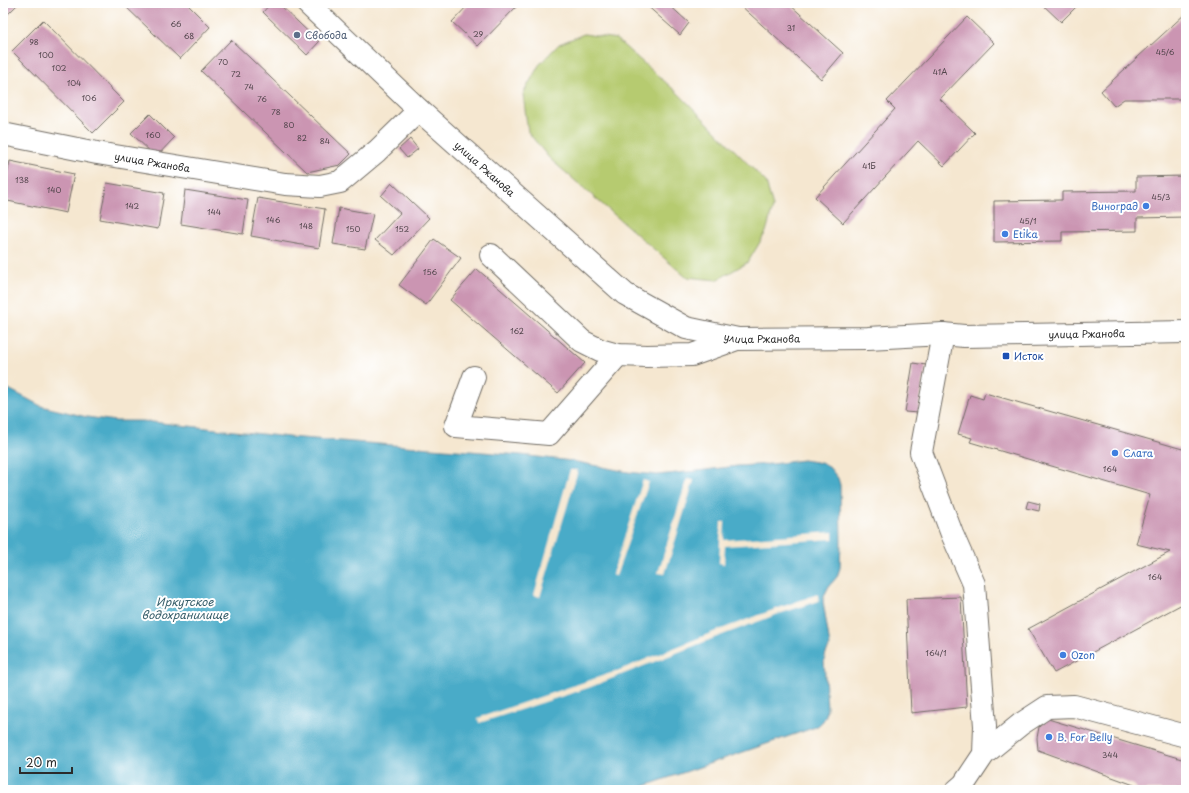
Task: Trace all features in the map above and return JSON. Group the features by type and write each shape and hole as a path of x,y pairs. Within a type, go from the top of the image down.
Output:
{"street":[{"name":"улица Ржанова","path":"307,3 419,110 624,294 686,328 738,339 868,338 943,334 964,336 1186,332"},
{"name":"улица Ржанова","path":"3,134 97,153 285,184 320,186 340,182 377,151 419,110"},
{"path":"491,255 582,341 600,350 618,355 692,355 738,339"},
{"path":"943,334 921,452 952,534 974,584 986,726 984,754"},
{"path":"474,377 456,426 549,434 618,355"},
{"path":"957,790 964,784 984,754 1021,724 1047,707 1074,706 1186,736"}],"green space":[{"path":"584,34 616,39 679,94 766,182 773,207 766,232 748,262 717,280 686,277 549,158 528,132 523,94 539,65 559,44"}],"water":[{"name":"Иркутское водохранилище","path":"3,386 41,406 87,417 116,421 143,421 289,437 521,455 572,461 628,472 657,475 803,460 824,464 829,467 838,478 840,485 841,543 840,568 837,577 829,586 823,601 830,646 824,660 827,707 826,715 819,725 813,728 633,790 3,790"}],"pier":[{"path":"570,470 578,470 540,597 534,595"},
{"path":"687,479 694,480 665,574 658,573"},
{"path":"643,480 649,482 616,576 612,575"},
{"path":"721,522 725,522 724,540 833,532 833,539 725,546 724,564 719,563"},
{"path":"818,594 819,601 778,614 714,638 588,688 479,723 478,718 617,671 716,631"}],"building":[{"path":"3,3 19,3 3,19"},
{"path":"122,3 186,3 210,27 180,59"},
{"path":"271,3 278,3 319,42 307,55 263,12"},
{"path":"470,3 520,3 478,46 452,22"},
{"path":"644,3 667,3 689,23 680,35"},
{"path":"738,3 788,3 843,53 821,79"},
{"path":"1041,3 1080,3 1061,22"},
{"path":"1186,13 1186,99 1124,99 1114,106 1101,91"},
{"path":"967,17 994,43 940,99 975,133 944,166 918,141 843,223 815,197 895,109 887,101"},
{"path":"43,20 124,102 93,133 12,51"},
{"path":"231,40 351,154 340,165 307,172 201,71"},
{"path":"150,114 174,138 156,157 131,133"},
{"path":"410,139 418,149 407,158 399,149"},
{"path":"10,161 74,174 66,213 3,200"},
{"path":"1186,176 1186,217 1137,218 1137,231 1062,232 1062,241 994,242 994,201 1062,200 1062,192 1136,191 1136,177"},
{"path":"107,183 164,193 158,229 100,219"},
{"path":"392,183 429,218 394,255 375,240 400,213 381,196"},
{"path":"185,190 248,200 243,234 181,224"},
{"path":"258,198 325,209 319,248 251,236"},
{"path":"339,208 373,214 365,249 333,244"},
{"path":"434,239 461,258 426,305 399,285"},
{"path":"477,269 585,363 558,393 450,300"},
{"path":"913,363 926,365 918,413 905,412"},
{"path":"985,393 1186,450 1186,602 1054,673 1028,629 1170,552 1136,544 1150,495 970,442 972,438 958,434 970,395 983,399"},
{"path":"1028,501 1040,504 1039,511 1026,508"},
{"path":"961,597 967,707 911,713 906,599"},
{"path":"1048,719 1185,760 1186,790 1138,790 1134,785 1038,750 1037,738 1039,727"}],"place":[{"name":"Свобода","path":"297,35"},
{"name":"Виноград","path":"1146,206"},
{"name":"Etika","path":"1005,234"},
{"name":"Исток","path":"1006,356"},
{"name":"Слата","path":"1115,453"},
{"name":"Ozon","path":"1063,655"},
{"name":"B. For Belly","path":"1049,737"}]}
